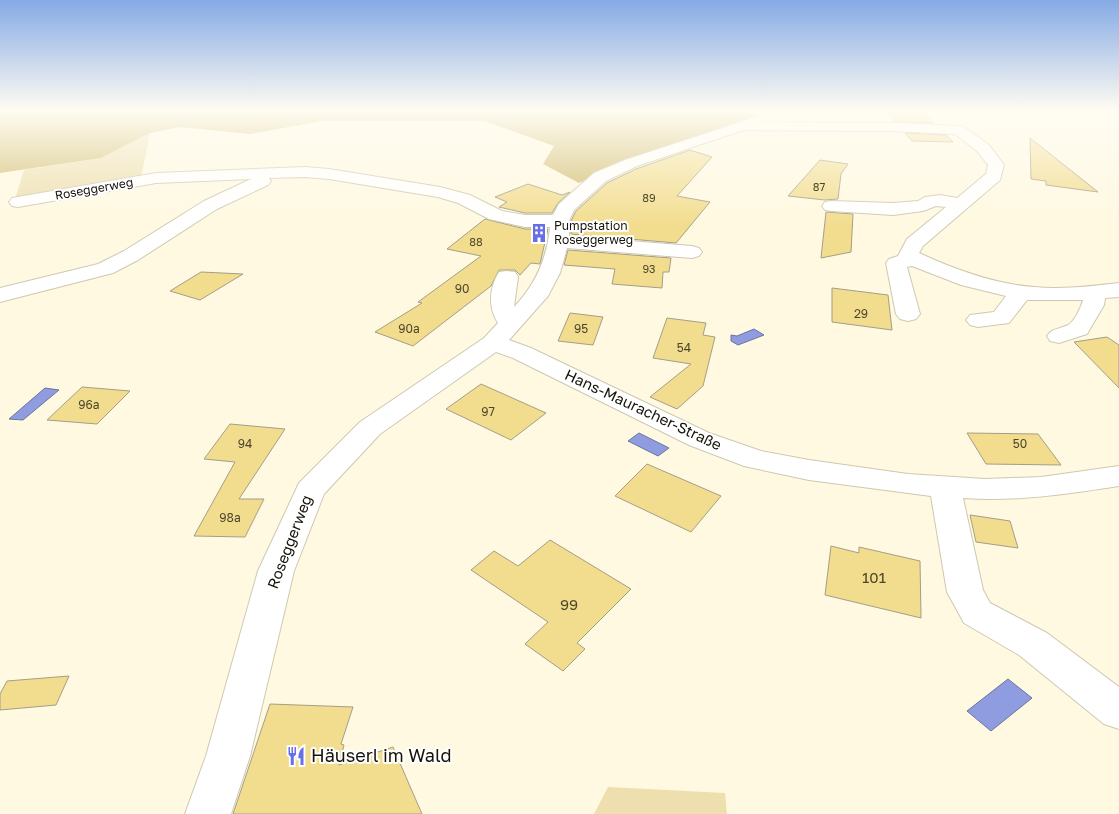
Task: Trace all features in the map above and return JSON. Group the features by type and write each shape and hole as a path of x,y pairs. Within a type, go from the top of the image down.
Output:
{"street":[{"name":"Roseggerweg","path":"208,814 228,756 276,571 310,490 370,428 502,333 537,296 549,272 566,208 600,177 631,163 672,149"},
{"name":"Roseggerweg","path":"962,204 994,176 996,164 984,149"},
{"name":"Roseggerweg","path":"18,202 156,178 289,172 329,174 440,192 464,199 496,215 559,231"},
{"name":"Roseggerweg","path":"0,295 17,288 91,275 120,262 233,192 289,172"},
{"path":"831,206 893,209 923,206 931,201 940,200 962,204"},
{"path":"962,204 914,243 908,256 929,266 1001,288 1021,292 1034,294 1119,290"},
{"path":"559,231 692,252"},
{"path":"908,314 896,263 914,259"},
{"path":"502,333 505,318 502,309 507,277"},
{"path":"978,320 1000,318 1021,292"},
{"path":"1059,336 1079,329 1093,305 1095,292"},
{"name":"Hans-Mauracher-Straße","path":"502,333 522,353 699,439 755,459 809,470 908,484 985,489 1041,487 1119,476"},
{"path":"945,486 965,592 977,613 1033,644 1119,711"}],"shaded area":[{"path":"0,149 119,149 101,158 0,173"},
{"path":"119,149 147,149 141,178 15,199 24,170 101,158"},
{"path":"552,149 661,149 626,161 579,183 543,164"},
{"path":"608,787 725,793 727,814 594,814"}],"water":[{"path":"754,329 764,335 738,345 731,341 731,335 737,336"},
{"path":"45,388 59,390 23,420 9,419"},
{"path":"639,433 669,448 658,456 628,441"},
{"path":"1008,679 1032,698 991,731 967,711"}],"building":[{"path":"1030,149 1044,149 1098,192 1046,185 1046,181 1031,179"},
{"path":"690,150 712,157 677,196 710,202 676,243 571,234 571,221 576,211 607,183 636,169"},
{"path":"820,160 848,164 841,174 838,199 825,200 788,196"},
{"path":"528,184 562,195 570,192 558,203 552,213 525,213 499,207 507,202 495,197"},
{"path":"826,212 853,214 851,252 821,258"},
{"path":"485,219 525,229 548,229 540,264 531,263 520,275 515,270 499,270 491,286 413,346 375,332 422,303 418,302 481,256 447,249"},
{"path":"568,250 671,258 669,272 663,272 662,288 612,284 615,269 564,265"},
{"path":"201,272 243,274 200,300 170,291"},
{"path":"832,288 888,295 892,330 832,322"},
{"path":"570,313 603,317 593,345 558,341"},
{"path":"667,318 706,323 703,335 715,337 703,386 677,409 650,397 691,364 653,358"},
{"path":"1107,337 1119,345 1119,388 1074,342"},
{"path":"481,384 546,413 511,440 446,409"},
{"path":"82,387 130,391 97,424 47,420"},
{"path":"230,424 285,429 239,499 264,499 245,537 194,536 235,462 204,459"},
{"path":"967,433 1038,434 1061,465 986,464"},
{"path":"647,464 721,496 691,532 615,496"},
{"path":"970,515 1010,521 1018,548 976,542"},
{"path":"550,540 631,589 577,643 585,649 563,671 525,644 548,622 471,570 494,551 518,566"},
{"path":"831,546 859,553 859,547 920,561 921,618 825,595"},
{"path":"69,676 56,705 0,710 0,694 7,681"},
{"name":"Häuserl im Wald","path":"270,704 353,707 341,744 344,745 339,765 393,747 422,814 233,814"}],"place":[{"name":"Pumpstation Roseggerweg","path":"539,233"},
{"name":"Häuserl im Wald","path":"296,756"}]}
